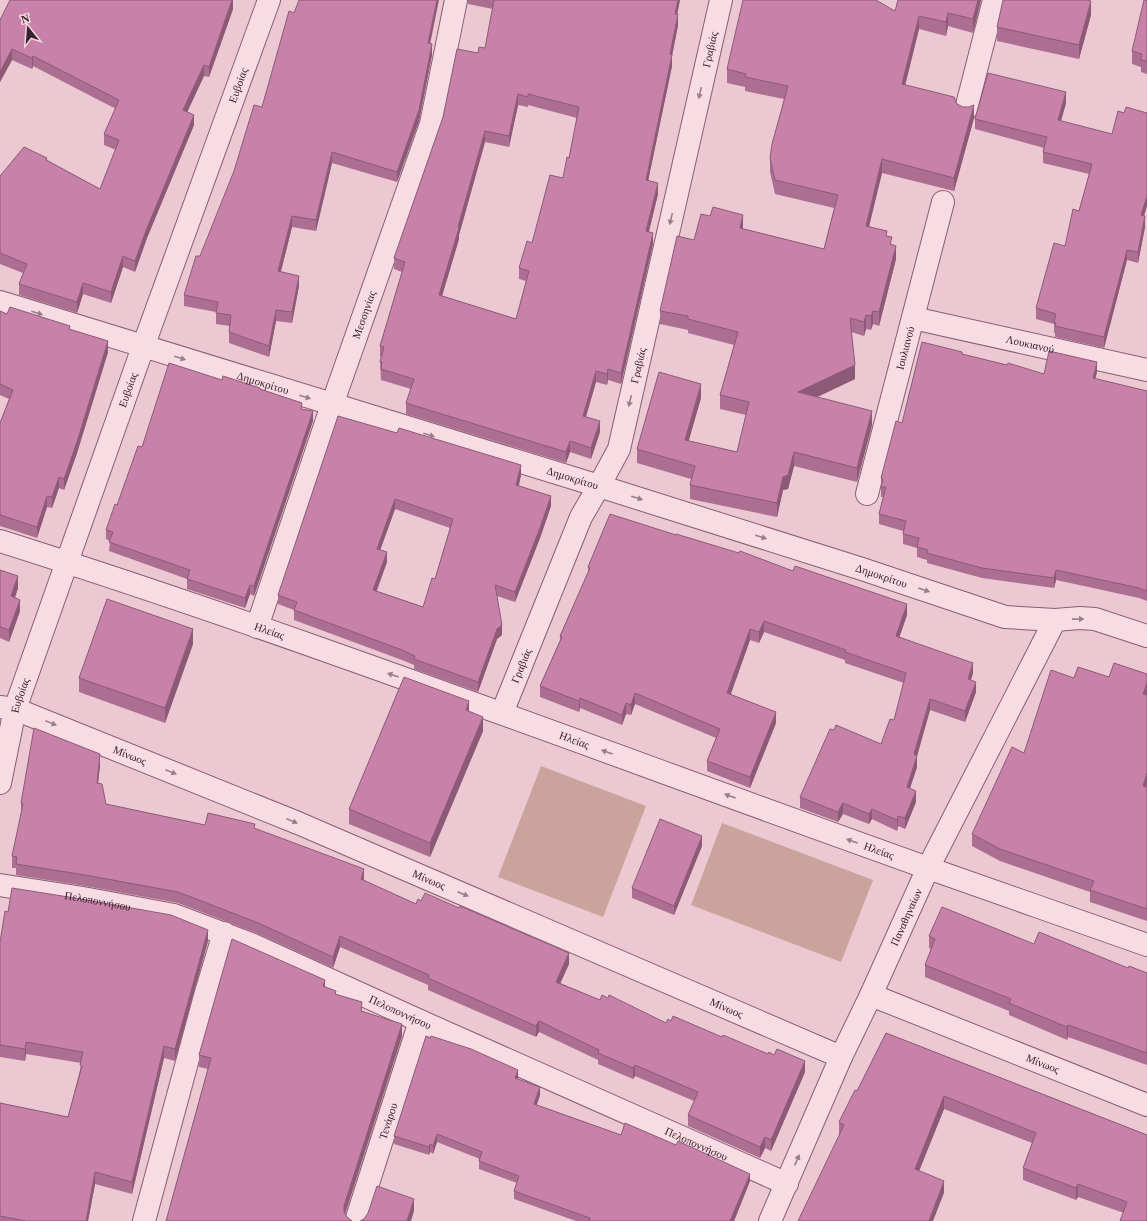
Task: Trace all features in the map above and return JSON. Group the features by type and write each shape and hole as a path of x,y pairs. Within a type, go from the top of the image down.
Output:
{"street":[{"name":"Ευβοίας","path":"0,783 7,708 67,562 143,347 269,0"},
{"name":"Μεσσηνίας","path":"256,627 431,124 456,0"},
{"name":"Γραβιάς","path":"502,713 581,517 600,486 619,449 721,0"},
{"path":"966,110 994,0"},
{"name":"Ιουλιανού","path":"867,494 944,202"},
{"name":"Δημοκρίτου","path":"0,302 600,486 862,569 1005,617 1055,620 1080,618 1095,619 1147,636"},
{"name":"Λουκιανού","path":"913,318 1147,370"},
{"name":"Ηλείας","path":"0,542 67,562 502,713 928,868 1147,945"},
{"name":"Παναθηναίων","path":"770,1221 841,1057 871,995 928,868 1055,620"},
{"name":"Μίνωος","path":"7,708 298,823 841,1057"},
{"name":"Πελοποννήσου","path":"0,885 83,898 174,915 224,933 786,1184"},
{"path":"144,1221 205,996 224,933"},
{"name":"Μίνωος","path":"871,995 1147,1105"},
{"name":"Τενάρου","path":"356,1221 420,1021"}],"shaded area":[{"path":"541,766 646,806 603,917 498,877"},
{"path":"722,823 873,880 841,962 691,905"}],"building":[{"path":"10,0 232,0 209,67 204,65 183,110 194,115 147,228 135,261 123,256 111,292 83,283 77,302 19,284 27,264 0,253 0,176 24,147 47,158 46,160 100,189 119,140 104,134 119,100 33,56 32,58 12,49 0,72 0,20"},
{"path":"299,0 437,0 428,43 432,44 419,110 397,172 332,152 316,220 292,216 278,271 299,276 292,312 276,310 269,346 229,332 231,315 216,313 218,302 184,295 196,256 200,256 234,171 254,105 262,107 289,11 294,13"},
{"path":"494,0 678,0 675,14 678,14 670,54 672,55 646,180 658,183 646,231 653,233 621,373 608,369 607,374 596,371 583,416 600,421 591,448 570,441 566,452 406,403 414,379 381,369 382,362 380,362 384,347 380,346 405,262 394,258 443,117 457,49 478,53 479,47 485,48","holes":["518,94 528,97 528,94 579,107 569,158 567,157 563,178 550,175 532,243 527,241 519,268 529,271 516,319 439,295 485,131 509,136"]},
{"path":"743,0 876,0 895,11 898,0 978,0 973,19 948,13 946,22 919,16 902,84 954,97 957,104 963,107 974,105 954,178 882,159 866,226 887,231 886,236 892,237 890,244 896,246 879,312 873,311 871,316 866,315 864,322 850,318 855,365 798,392 872,411 857,468 794,452 788,475 783,477 777,503 690,485 695,466 637,449 659,372 701,384 685,440 737,452 749,402 720,395 738,332 688,319 688,316 660,311 677,236 694,240 701,214 710,216 713,207 743,215 740,228 824,249 838,195 775,180 770,158 772,144 788,86 745,77 746,74 727,69"},
{"path":"1003,0 1091,1 1079,45 997,27"},
{"path":"1144,0 1147,0 1147,61 1141,60 1142,54 1132,51"},
{"path":"988,73 1066,92 1058,120 1112,134 1118,111 1124,113 1126,107 1147,113 1147,196 1141,215 1145,216 1138,252 1127,250 1104,337 1055,326 1056,323 1054,322 1056,314 1036,308 1054,243 1065,246 1073,209 1079,211 1092,164 1043,152 1047,137 975,119"},
{"path":"10,307 70,326 69,329 108,341 64,479 59,477 52,497 47,496 37,527 0,515 0,423 13,390 0,384 0,311 7,314"},
{"path":"922,342 1007,365 1008,363 1044,374 1049,351 1097,362 1093,378 1147,391 1147,591 1056,570 1054,578 982,568 927,553 928,550 917,547 919,538 903,534 906,521 879,514 886,487 881,487 883,479 881,478 896,421 902,423"},
{"path":"169,363 222,380 223,376 260,388 302,403 301,409 313,411 254,586 250,585 245,598 187,579 190,570 109,542 113,532 106,530 115,504 117,505 138,446 142,447"},
{"path":"338,416 397,433 399,428 521,465 516,485 551,496 515,592 495,585 502,625 497,629 478,682 414,659 415,656 402,650 294,610 297,602 278,595","holes":["395,499 453,519 435,579 432,578 423,607 373,590 387,552 377,549"]},
{"path":"610,514 739,553 740,551 793,571 795,566 907,604 896,636 973,663 968,679 976,682 965,711 930,699 914,754 917,756 907,787 916,791 905,818 898,816 897,820 872,809 869,814 843,803 838,812 800,797 830,729 834,730 836,725 881,744 890,719 894,720 906,673 845,652 846,650 764,621 759,632 750,629 727,693 776,712 750,777 707,761 720,729 635,693 631,705 626,703 622,715 580,698 579,701 540,686 562,637 560,636 590,568 588,567"},
{"path":"0,570 18,576 11,596 20,600 9,630 0,627"},
{"path":"107,599 193,629 165,708 79,678"},
{"path":"1114,663 1147,674 1147,683 1143,694 1147,695 1147,773 1143,786 1147,787 1147,909 1090,890 1094,881 1000,849 972,834 1012,747 1024,753 1051,670 1074,678 1078,667 1109,677"},
{"path":"404,677 469,701 466,710 483,717 430,843 349,809"},
{"path":"34,728 100,754 97,783 102,784 106,804 205,825 208,813 255,824 254,828 364,869 361,879 416,904 418,899 421,901 425,893 459,908 460,906 569,953 556,982 600,1000 602,995 608,998 609,995 666,1023 668,1019 671,1021 673,1016 722,1037 723,1035 768,1054 769,1052 774,1055 777,1049 805,1061 771,1140 765,1137 760,1147 688,1115 698,1092 635,1065 633,1068 598,1053 599,1050 539,1021 536,1026 428,978 429,975 340,936 333,957 256,922 178,892 16,864 17,857 12,856 23,804 21,803"},
{"path":"660,819 702,836 674,906 632,888"},
{"path":"12,888 171,915 208,930 175,1049 164,1046 132,1182 95,1172 86,1221 26,1221 0,1216 0,1103 68,1117 82,1066 80,1065 83,1052 26,1042 25,1049 0,1045 0,942 5,911 8,912"},
{"path":"942,907 1034,944 1039,932 1128,968 1129,966 1147,973 1147,1053 1068,1025 1067,1027 1009,1003 1011,999 925,965 935,939 929,936"},
{"path":"232,939 325,980 323,986 336,991 335,994 362,1002 361,1011 402,1024 344,1206 344,1212 352,1221 166,1221 211,1058 199,1055"},
{"path":"886,1033 1147,1135 1147,1221 1120,1221 1127,1202 1078,1184 1076,1188 1023,1168 1036,1133 944,1096 915,1169 944,1181 929,1221 798,1221 844,1125 839,1122 855,1090 857,1091"},
{"path":"426,1036 430,1038 431,1036 471,1049 518,1070 515,1078 540,1087 534,1104 621,1135 625,1123 676,1145 678,1141 750,1174 730,1221 589,1221 590,1218 514,1191 519,1176 479,1161 482,1152 437,1134 433,1146 430,1144 429,1147 394,1136"},
{"path":"377,1186 414,1199 407,1221 360,1221 364,1219 368,1213"}]}
